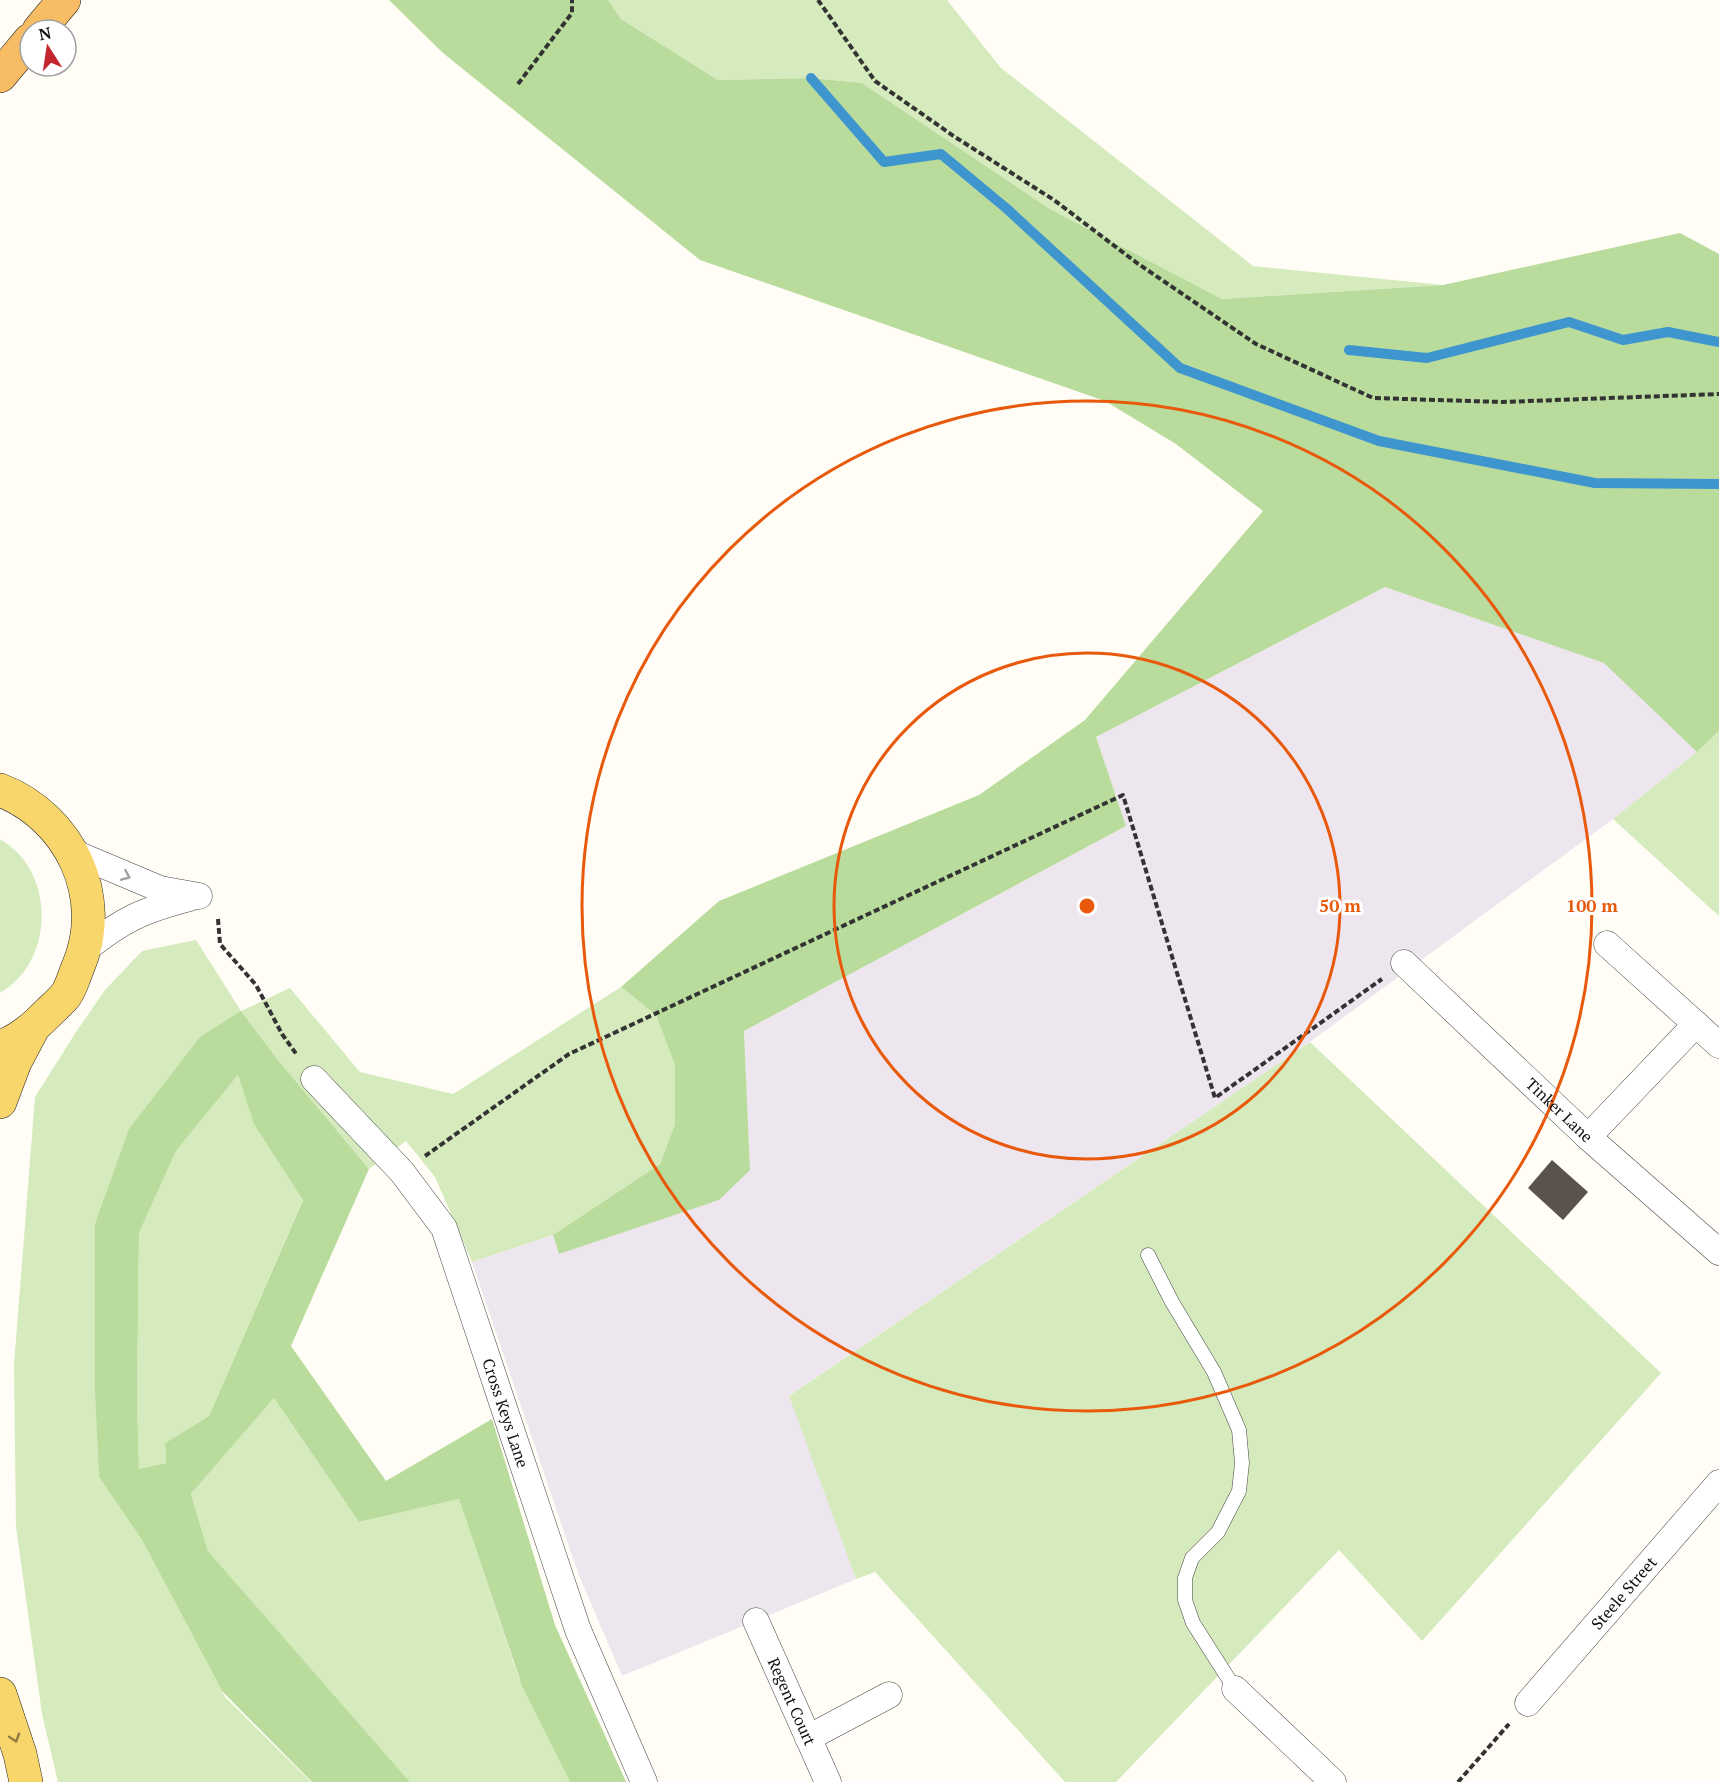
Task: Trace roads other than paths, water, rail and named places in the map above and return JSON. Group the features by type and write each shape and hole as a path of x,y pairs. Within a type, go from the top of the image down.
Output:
{"highway":[{"path":"49,18 64,0"},
{"path":"0,76 18,54"}],"main road":[{"path":"0,790 30,805 54,826 72,852 85,883 89,916 86,949 66,994 32,1030 15,1062 0,1102"},
{"path":"0,1047 32,1030"},
{"path":"0,1694 20,1754 26,1782"}],"street":[{"path":"72,852 160,890 199,896 151,909 135,916 110,930 86,949"},
{"path":"1607,944 1719,1045"},
{"name":"Tinker Lane","path":"1404,963 1588,1137 1719,1252"},
{"path":"1588,1137 1696,1024"},
{"name":"Cross Keys Lane","path":"314,1079 402,1172 444,1228 578,1630 644,1782"},
{"name":"Steele Street","path":"1528,1703 1719,1482"},
{"name":"Regent Court","path":"756,1621 828,1782"},
{"path":"1235,1689 1333,1782"},
{"path":"808,1738 890,1695"}],"lane":[{"path":"1148,1255 1172,1302 1214,1372 1239,1431 1242,1463 1239,1491 1218,1532 1192,1558 1185,1578 1185,1600 1193,1623 1235,1689"}],"waterway":[{"path":"811,78 884,162 941,154 1006,208 1180,368 1379,441 1595,483 1719,484"},
{"path":"1349,350 1427,358 1569,322 1623,340 1668,332 1719,342"}]}
